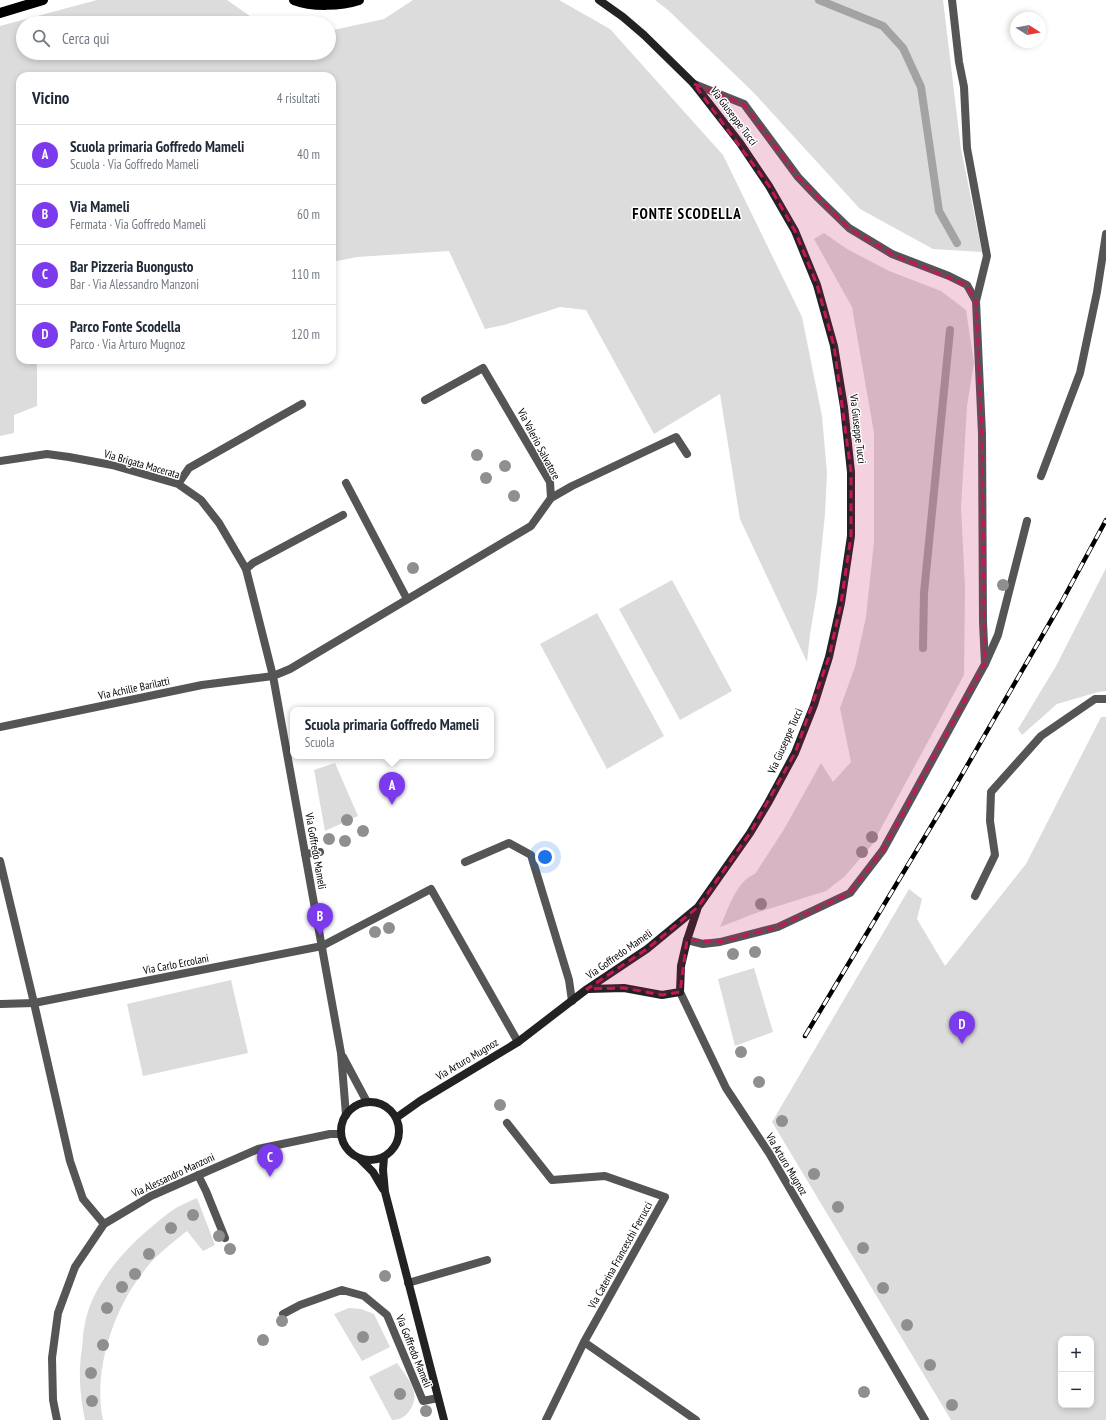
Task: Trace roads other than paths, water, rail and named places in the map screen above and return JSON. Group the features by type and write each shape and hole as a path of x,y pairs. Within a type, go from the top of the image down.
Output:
{"main road":[{"path":"0,13 43,0"},
{"path":"294,0 324,5 351,3 360,0"},
{"name":"Via Giuseppe Tucci","path":"599,0 623,17 644,35 694,84 740,143 769,186 794,231 817,285 834,346 844,407 851,472 850,536 841,603 829,657 814,706 798,746 768,803 750,833 698,907"},
{"name":"Via Arturo Mugnoz","path":"680,992 681,966 687,940 698,907"},
{"name":"Via Goffredo Mameli","path":"587,989 647,948 698,907"},
{"name":"Via Goffredo Mameli","path":"587,989 624,988 662,995 680,992"},
{"name":"Via Arturo Mugnoz","path":"396,1118 420,1101 518,1042 587,989"},
{"path":"367,1102 380,1104 385,1106 396,1118 399,1129 398,1140 390,1152 384,1157 371,1161 360,1159 354,1156 346,1148 341,1134 341,1127 346,1115 357,1106 367,1102"},
{"name":"Via Goffredo Mameli","path":"384,1157 384,1192 444,1420"},
{"name":"Via Goffredo Mameli","path":"360,1159 373,1172 384,1192"}],"street":[{"path":"952,0 959,62 964,87 967,148 987,256 976,301 982,434 983,622 985,664"},
{"path":"694,84 744,104 798,176 849,228 892,254 949,276 967,285 976,301"},
{"path":"1041,476 1080,373 1097,292 1106,234"},
{"name":"Via Valerio Salvatore","path":"273,676 290,669 531,526 552,498 550,482 484,368 425,400"},
{"path":"178,484 189,468 302,404"},
{"path":"552,498 572,486 676,437 688,454"},
{"name":"Via Brigata Macerata","path":"0,461 47,454 69,456 112,465 178,484 201,500 219,522 246,569 273,676"},
{"path":"346,483 407,599"},
{"path":"246,569 254,563 343,514"},
{"path":"687,940 703,944 720,942 778,927 850,893 883,850 985,664 998,635 1027,521"},
{"name":"Via Achille Barilatti","path":"0,727 202,685 273,676"},
{"name":"Via Goffredo Mameli","path":"273,676 341,1053 346,1115"},
{"path":"975,896 995,855 990,821 991,792 1041,736 1095,699 1106,699"},
{"path":"465,862 509,843 531,855 569,980 572,1001"},
{"path":"305,854 320,852"},
{"path":"0,861 70,1161 83,1199 104,1224"},
{"name":"Via Carlo Ercolani","path":"0,1005 34,1003 322,946 431,889 518,1042"},
{"name":"Via Arturo Mugnoz","path":"680,992 726,1088 769,1153 925,1420"},
{"name":"Via Goffredo Mameli","path":"341,1053 367,1102"},
{"name":"Via Caterina Franceschi Ferrucci","path":"507,1123 552,1180 605,1176 665,1197 584,1342 546,1420"},
{"name":"Via Alessandro Manzoni","path":"57,1420 53,1400 52,1358 58,1313 75,1267 104,1224 151,1196 258,1149 330,1134 341,1134"},
{"path":"198,1175 225,1238"},
{"path":"408,1283 487,1260"},
{"name":"Via Goffredo Mameli","path":"283,1314 300,1305 342,1290 364,1296 388,1315 423,1401 438,1398"},
{"path":"584,1342 696,1420"}],"waterway":[{"path":"819,0 883,26 903,48 921,87 939,211 957,243"},
{"path":"923,648 924,593 950,330"}],"railway":[{"path":"805,1036 953,790 1060,605 1106,520"}],"place":[{"name":"Scuola primaria Goffredo Mameli","path":"392,805"},
{"name":"Via Mameli","path":"320,936"},
{"name":"Parco Fonte Scodella","path":"962,1044"},
{"name":"Bar Pizzeria Buongusto","path":"270,1177"}],"district":[{"name":"FONTE SCODELLA","path":"687,214"}]}
